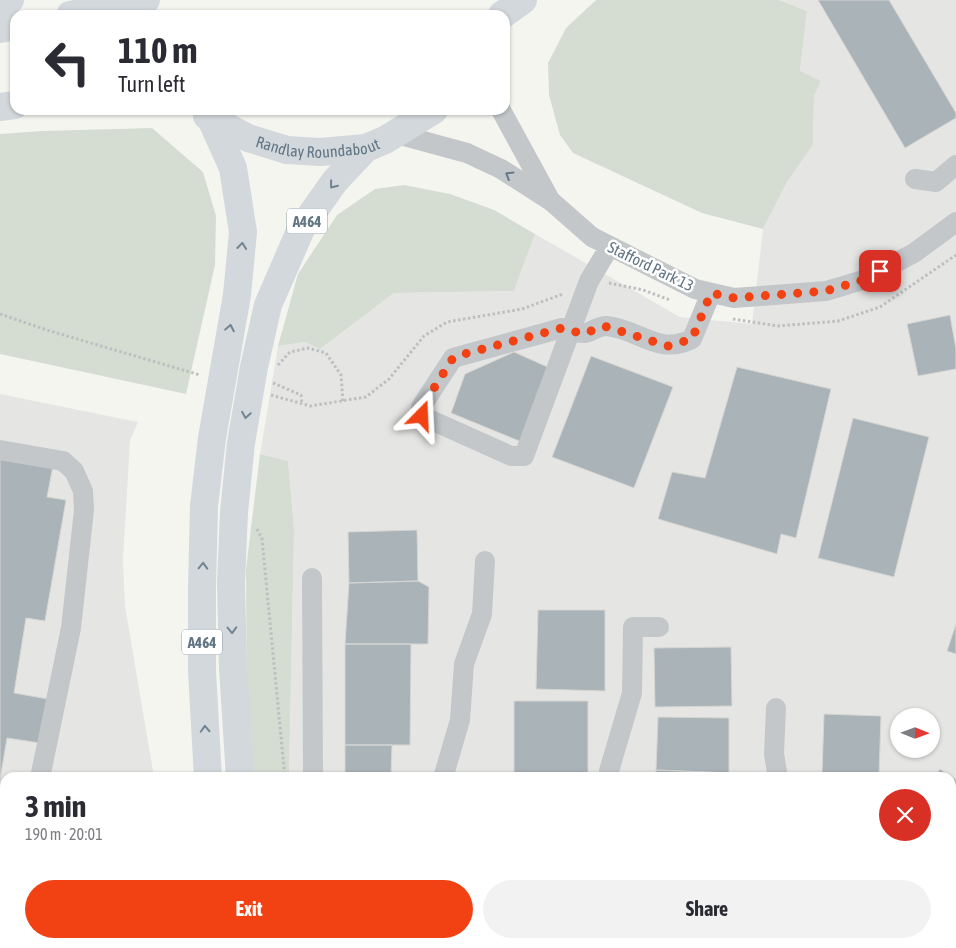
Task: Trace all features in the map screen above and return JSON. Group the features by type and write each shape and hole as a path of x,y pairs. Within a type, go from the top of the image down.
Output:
{"highway":[{"path":"0,2 10,0"},
{"path":"95,10 146,0"},
{"path":"508,10 524,0"},
{"name":"Randlay Roundabout","path":"205,115 248,138 287,150 320,152 366,148 397,134 426,115"},
{"name":"A464","path":"205,115 234,168 244,232 237,295 213,369 212,438 204,506 202,588 202,662 208,772"},
{"name":"A464","path":"240,772 233,668 231,584 234,512 241,443 267,372 268,305 301,229 335,181 366,148"}],"street":[{"path":"504,115 550,201"},
{"path":"397,134 467,153 501,169 550,201"},
{"path":"915,179 936,182 956,165"},
{"name":"Stafford Park 13","path":"550,201 592,237 695,289 734,298 826,291 863,280 914,253 956,222"},
{"path":"610,246 589,281 572,330 524,456 511,456 422,416 422,407 453,358 562,328 572,330 583,334 604,326 668,346 685,342 692,339 711,293"},
{"path":"0,450 63,461 74,471 83,491 84,510 71,628 41,772"},
{"path":"445,772 460,720 464,664 482,614 484,561"},
{"path":"312,578 313,772"},
{"path":"609,772 632,693 633,627 659,627"},
{"path":"776,708 774,754 777,772"}],"path":[{"path":"266,394 310,406 366,398 389,379 424,336 447,322 522,309 562,294 589,281"},
{"path":"0,314 50,331 213,369"},
{"path":"302,404 301,395 267,372 290,352 308,348 326,353 341,375 343,402"},
{"path":"262,539 283,772"}],"shaded area":[{"path":"596,0 779,0 807,11 800,71 821,81 814,96 813,145 787,182 763,229 702,213 573,153 560,135 549,95 548,63 566,28"},
{"path":"779,0 956,0 956,772 289,772 294,529 288,461 260,454 278,346 305,342 320,349 394,293 514,291 535,234 680,317 752,324 763,229 787,182 813,145 814,96 821,81 800,72 807,11"},
{"path":"152,128 203,172 216,216 215,265 186,394 0,354 0,134"},
{"path":"404,185 450,194 494,210 535,234 514,291 394,293 320,349 305,342 278,346 298,274 337,215 375,189"},
{"path":"0,394 138,422 130,441 123,560 125,606 153,772 0,772"},
{"path":"260,454 288,461 294,529 289,772 252,772 247,736 246,569"}],"building":[{"path":"818,0 889,0 956,113 956,118 905,148"},
{"path":"950,315 956,349 956,369 918,376 907,324"},
{"path":"514,352 552,369 524,443 451,413 465,374"},
{"path":"591,356 673,387 634,488 552,457"},
{"path":"737,367 831,389 796,538 781,534 777,554 658,519 672,472 705,478"},
{"path":"853,418 929,437 894,577 818,558"},
{"path":"0,457 53,466 47,497 66,500 45,621 26,618 14,693 48,699 40,743 7,738 0,772"},
{"path":"417,530 418,581 349,583 348,532"},
{"path":"418,581 429,587 428,644 345,644 349,583"},
{"path":"538,610 605,610 605,691 536,689"},
{"path":"956,624 956,654 947,651"},
{"path":"345,644 411,644 410,745 345,745"},
{"path":"731,647 732,706 655,707 654,648"},
{"path":"514,701 588,701 588,772 514,772"},
{"path":"824,714 881,716 879,772 822,772"},
{"path":"658,717 729,718 729,772 656,770"},
{"path":"345,745 392,745 391,772 345,772"},
{"path":"656,770 705,772 656,772"}],"route":[{"path":"422,416 422,407 453,358 464,354 562,328 583,334 604,326 613,327 668,346 692,339 711,293 734,298 826,291 863,280 880,271"}]}
